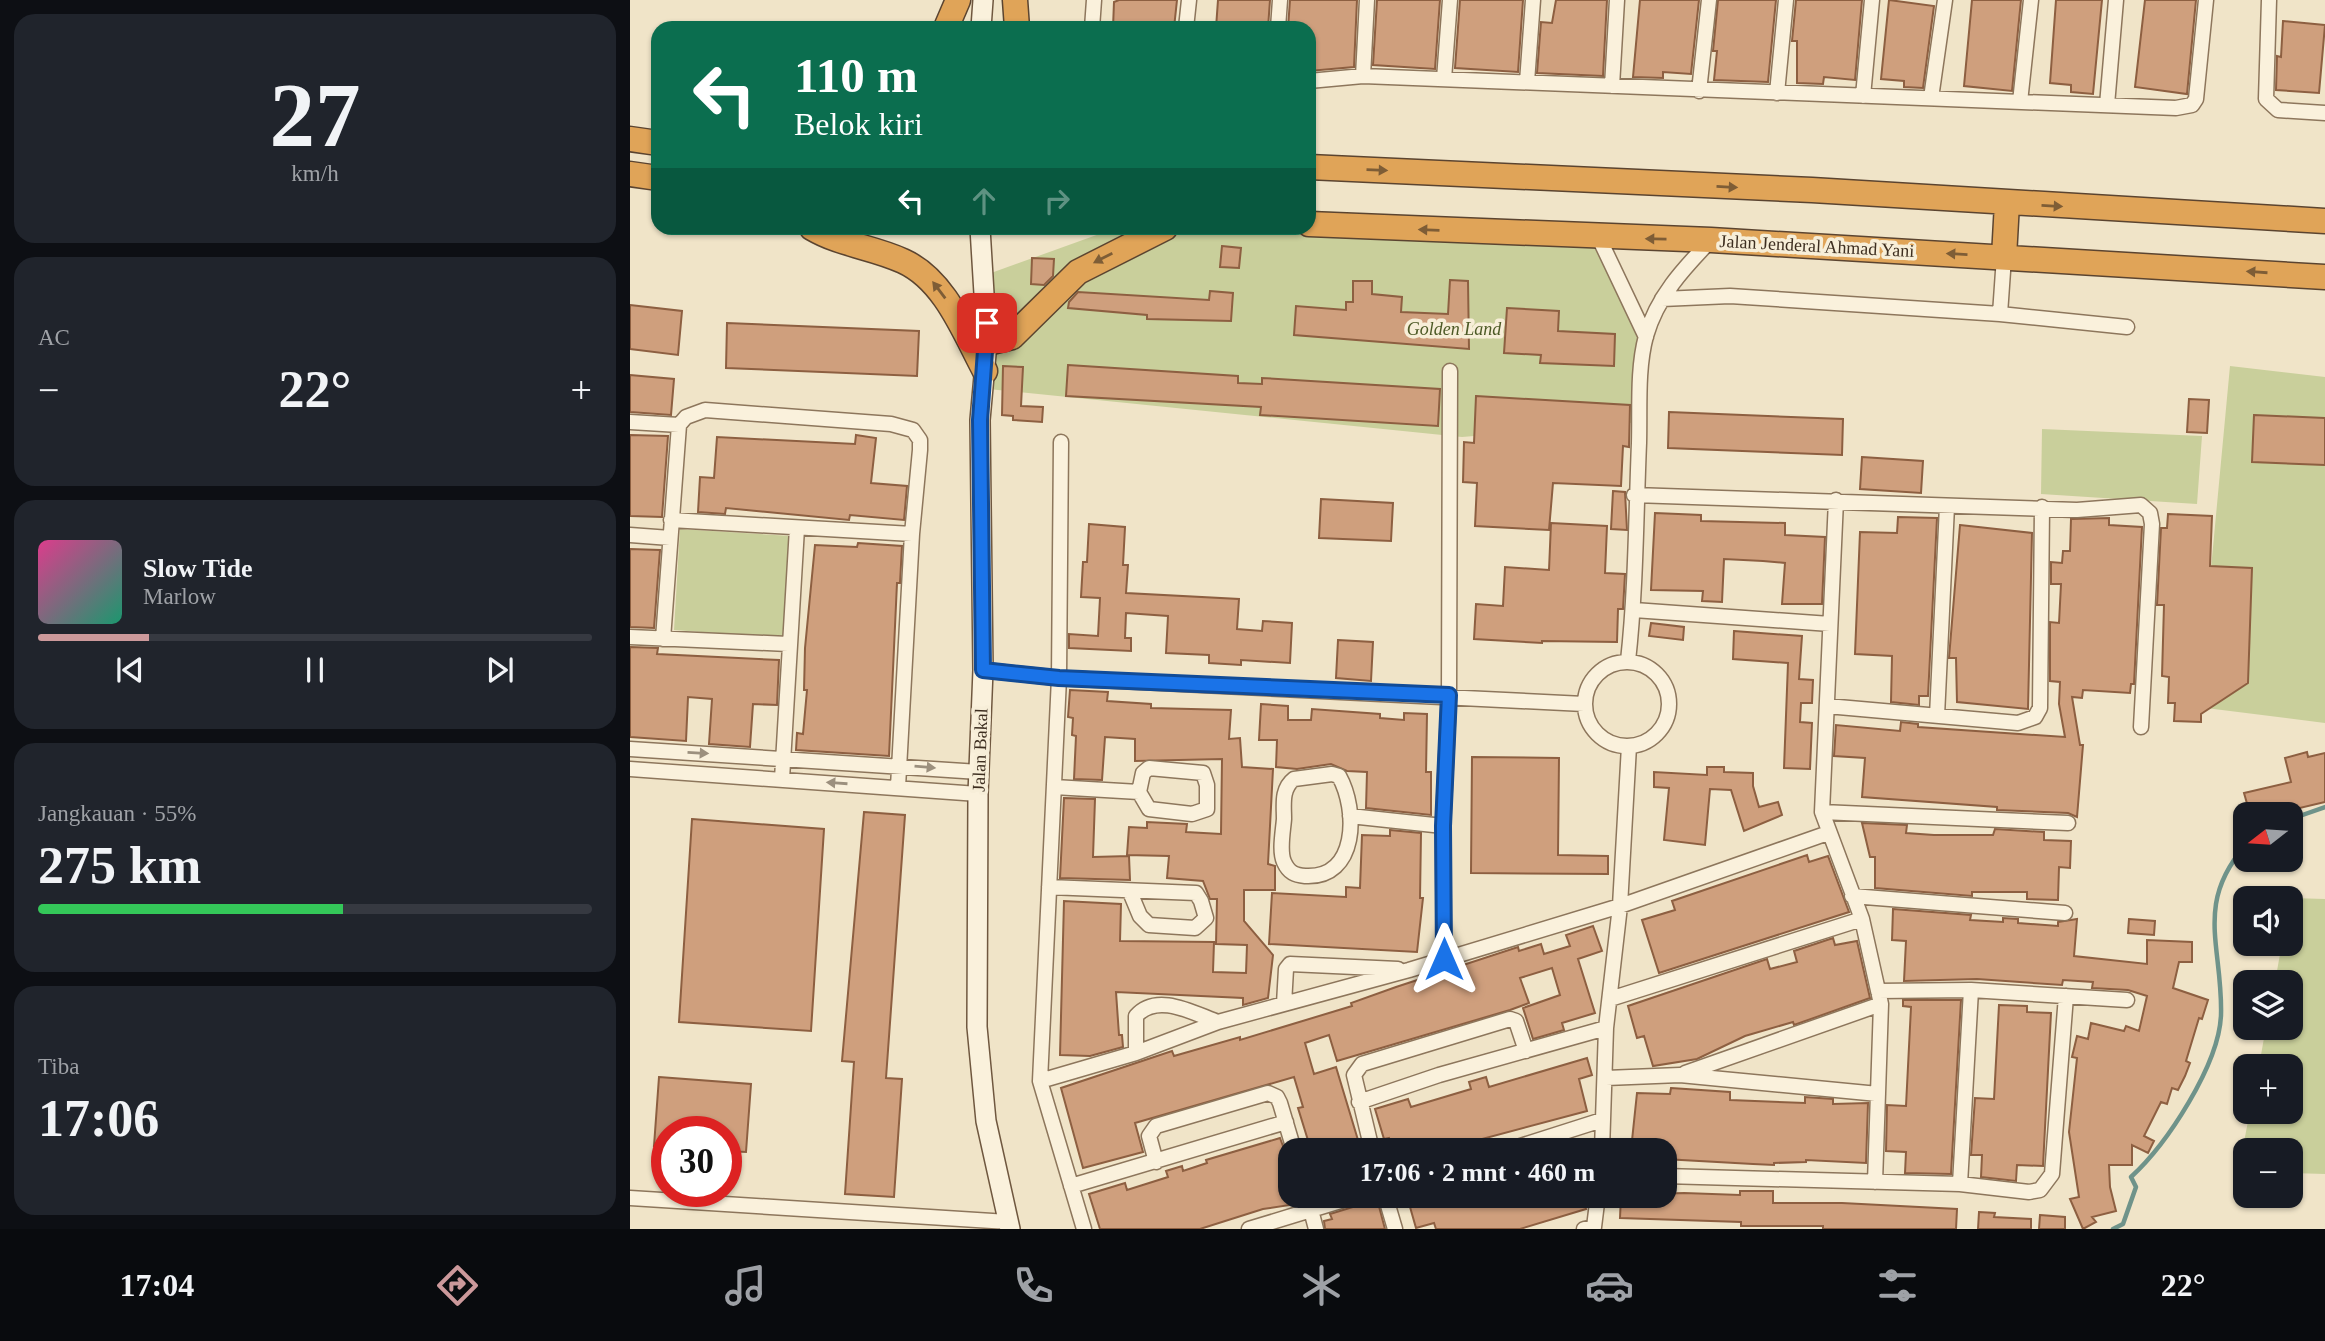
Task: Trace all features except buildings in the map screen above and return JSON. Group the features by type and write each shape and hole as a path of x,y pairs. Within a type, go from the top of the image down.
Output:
{"highway":[{"path":"949,21 958,0"},
{"path":"1015,0 1016,21"},
{"path":"630,139 651,142"},
{"path":"1316,167 1812,190 2325,221"},
{"path":"630,174 651,177"},
{"path":"2004,257 2007,203"},
{"name":"Jalan Jenderal Ahmad Yani","path":"1316,224 1711,240 2325,277"},
{"path":"826,235 845,244 901,260 925,273 948,304 985,371"},
{"path":"987,343 1012,337 1078,272 1150,235"}],"street":[{"path":"982,21 983,0"},
{"path":"1006,21 1007,0"},
{"path":"1092,21 1094,0"},
{"path":"1187,21 1189,0"},
{"path":"1278,21 1280,0"},
{"path":"1363,76 1367,0"},
{"path":"1444,79 1450,0"},
{"path":"1527,82 1533,0"},
{"path":"1612,86 1617,0"},
{"path":"1699,91 1709,0"},
{"path":"1777,93 1786,0"},
{"path":"1863,96 1872,0"},
{"path":"1931,98 1945,0"},
{"path":"2020,102 2031,0"},
{"path":"2107,105 2116,0"},
{"path":"1316,80 1363,76 2176,108 2192,105 2197,92 2206,0"},
{"path":"2269,0 2266,99 2278,110 2325,113"},
{"path":"2300,219 2325,209"},
{"name":"Jalan Bakal","path":"980,235 987,343 980,420 983,670 978,794 977,1027 986,1121 1009,1226"},
{"path":"1599,237 1646,337"},
{"path":"1628,661 1634,610 1634,495 1646,337 1662,299 1677,276 1711,240"},
{"path":"2000,314 2004,257"},
{"path":"1662,299 1730,296 2000,314 2127,327"},
{"path":"1444,959 1443,826 1449,695 1450,371"},
{"path":"663,639 679,425 686,417 705,410 909,427 920,440 920,450 912,534 898,787"},
{"path":"630,422 679,425"},
{"path":"1060,442 1059,678 1040,1081 1084,1229"},
{"path":"1634,495 2077,510 2141,505 2150,513 2141,727"},
{"path":"1836,500 1822,812 1862,919 1880,998 1875,1182"},
{"path":"1937,716 1947,506"},
{"path":"1827,706 2018,723 2035,717 2040,708 2042,507"},
{"path":"671,520 912,534"},
{"path":"782,779 797,528"},
{"path":"630,535 670,538"},
{"path":"1634,610 1830,624"},
{"path":"630,637 788,644"},
{"path":"1628,661 1655,671 1664,683 1669,704 1664,724 1655,736 1643,744 1629,747 1615,745 1593,730 1584,704 1586,691 1602,669 1628,661"},
{"path":"983,670 1059,678 1449,695 1584,704"},
{"path":"1602,1138 1606,1028 1620,906 1629,747"},
{"path":"630,749 979,772"},
{"path":"1149,768 1198,771 1206,779 1209,803 1207,809 1196,814 1157,811 1149,808 1139,792 1143,773 1149,768"},
{"path":"630,769 978,794"},
{"path":"1306,776 1339,776 1350,816 1346,856 1340,865 1320,877 1291,873 1282,856 1287,784 1306,776"},
{"path":"1054,787 1139,792"},
{"path":"1822,812 2068,823"},
{"path":"1350,816 1443,826"},
{"path":"1040,1081 1136,1053 1218,1021 1409,970 1620,906 1828,833"},
{"path":"1049,887 1196,893 1202,901 1206,918 1195,928 1149,925 1140,916 1130,892"},
{"path":"1852,896 2065,913"},
{"path":"1610,999 1862,919"},
{"path":"1284,1004 1286,969 1290,964 1409,970"},
{"path":"1960,1184 1971,990"},
{"path":"1680,1075 1880,998 1971,990 2127,1000"},
{"path":"1677,1176 1960,1184 2029,1192 2047,1184 2052,1174 2066,996"},
{"path":"1136,1053 1133,1027 1136,1016 1147,1007 1161,1004 1172,1006 1218,1021"},
{"path":"1369,1138 1354,1075 1362,1064 1505,1020 1516,1021 1526,1051"},
{"path":"1359,1102 1606,1028"},
{"path":"1606,1078 1680,1075 1878,1094"},
{"path":"1156,1162 1149,1136 1156,1126 1268,1093 1277,1097 1291,1138"},
{"path":"1546,1138 1602,1120"},
{"path":"1071,1186 1286,1122"},
{"path":"630,1198 1009,1226"},
{"path":"1249,1229 1318,1208"},
{"path":"1389,1208 1395,1229"},
{"path":"1591,1228 1595,1208"},
{"path":"1311,1210 1316,1229"}],"green space":[{"name":"Golden Land","path":"1316,211 1598,233 1648,334 1643,422 1462,437 978,388 980,277 1097,235 1316,235"},
{"path":"2230,366 2325,377 2325,723 2198,707"},
{"path":"2042,429 2202,436 2197,504 2041,494"},
{"path":"680,529 791,536 785,638 674,630"},
{"path":"2303,898 2325,899 2325,1174 2303,1173 2303,1138 2245,1138 2247,1124 2303,1124 2303,1054 2261,1054 2264,1040 2303,1040 2303,970 2277,970 2280,956 2303,956"}],"waterway":[{"path":"2303,815 2325,807"},
{"path":"2113,1229 2123,1224 2136,1187 2131,1177 2175,1124 2211,1057 2221,1015 2216,907 2220,887 2233,862"}],"route":[{"path":"987,323 980,420 983,670 1059,678 1449,695 1443,826 1444,959"}]}
